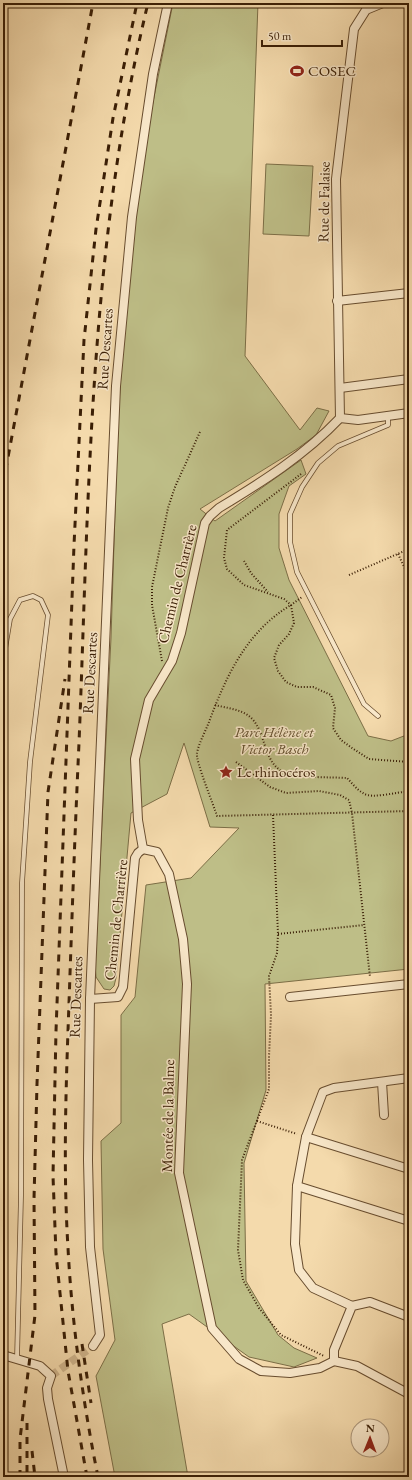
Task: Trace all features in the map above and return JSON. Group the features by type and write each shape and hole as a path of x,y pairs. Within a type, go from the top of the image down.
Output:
{"street":[{"name":"Rue Descartes","path":"93,1346 100,1335 90,1246 88,1160 90,999 119,348 126,261 143,134 153,74 168,3"},
{"name":"Rue de Falaise","path":"340,418 336,179 354,29 366,10 383,3"},
{"path":"337,301 409,293"},
{"path":"340,388 409,379"},
{"path":"340,418 358,420 409,413"},
{"name":"Chemin de Charrière","path":"90,999 113,998 120,994 123,987 135,858 138,853 144,849 138,820 135,759 149,700 172,661 181,633 205,523 210,516 283,467 340,418"},
{"name":"Montée de la Balme","path":"144,849 157,852 169,874 183,939 187,984 179,1173 212,1328 239,1359 261,1371 290,1373 320,1368 334,1361"},
{"path":"290,998 409,984"},
{"path":"409,1078 334,1088 323,1092 306,1137 296,1186 295,1244 299,1270 313,1288 352,1306 370,1302 409,1317"},
{"path":"382,1082 384,1115"},
{"path":"306,1137 409,1170"},
{"path":"296,1186 409,1221"},
{"path":"352,1306 334,1350 334,1361 357,1366 409,1394"},
{"path":"3,1355 40,1366 51,1376 47,1388 48,1399 64,1477"}],"lane":[{"path":"378,716 364,704 297,572 290,542 290,514 302,487 318,463 338,446 388,425 388,416"},
{"path":"3,661 10,619 20,600 33,596 41,600 48,615 30,762 22,883 21,1196 17,1359"}],"path":[{"path":"163,676 161,652 152,604 152,587 168,508 175,487 200,432"},
{"path":"306,470 227,530 224,558 227,569 244,585 284,599 291,605 294,623 289,634 279,645 274,658 278,671 286,682 297,687 313,687 331,696 335,708 333,728 341,740 352,748 369,759 409,762"},
{"path":"349,575 409,549"},
{"path":"398,554 409,577"},
{"path":"244,561 251,573 268,593"},
{"path":"308,593 263,628 238,657 215,705 196,754 217,816 409,811"},
{"path":"215,705 237,710 250,716 258,726 266,750 276,766 286,773 316,777 347,778 363,794 369,795 409,792"},
{"path":"236,762 270,787 286,793 319,791 340,795 349,800 352,813 370,977"},
{"path":"273,815 278,934 277,953 269,976 271,1015 269,1089 242,1160 238,1250 243,1280 259,1308 282,1335 334,1361"},
{"path":"278,934 364,925"},
{"path":"257,1122 306,1137"}],"green space":[{"name":"Parc Hélène et Victor Basch","path":"173,3 258,3 245,356 300,430 317,408 329,411 316,435 297,449 200,509 215,521 301,460 306,474 289,486 279,514 279,548 289,580 368,736 391,741 409,734 409,969 265,984 266,1090 244,1163 246,1281 278,1335 294,1348 317,1358 294,1367 249,1357 189,1314 162,1324 188,1477 115,1477 96,1376 115,1340 103,1249 101,1141 121,1123 121,1015 135,997 146,885 191,878 239,828 210,827 184,743 167,794 131,813 116,978 114,986 110,990 104,989 96,977 95,965 111,638 118,417 122,358 137,206 152,107"},
{"path":"266,164 313,166 309,236 263,234"}],"tunnel":[{"path":"51,1376 93,1346"}],"railway":[{"path":"3,484 93,3"},
{"path":"87,1477 68,1371 56,1254 53,1176 56,1031 74,545 84,340 96,229 113,118 137,3"},
{"path":"98,1477 79,1363 72,1306 66,1218 65,1157 68,1034 86,557 95,371 103,279 114,187 129,95 148,3"},
{"path":"20,1477 20,1439 35,1315 34,1199 48,792 65,679"},
{"path":"82,1344 91,1403"},
{"path":"27,1423 27,1477"},
{"path":"32,1451 35,1477"}],"place":[{"name":"COSEC","path":"297,71"},
{"name":"Le rhinocéros","path":"226,772"}]}
